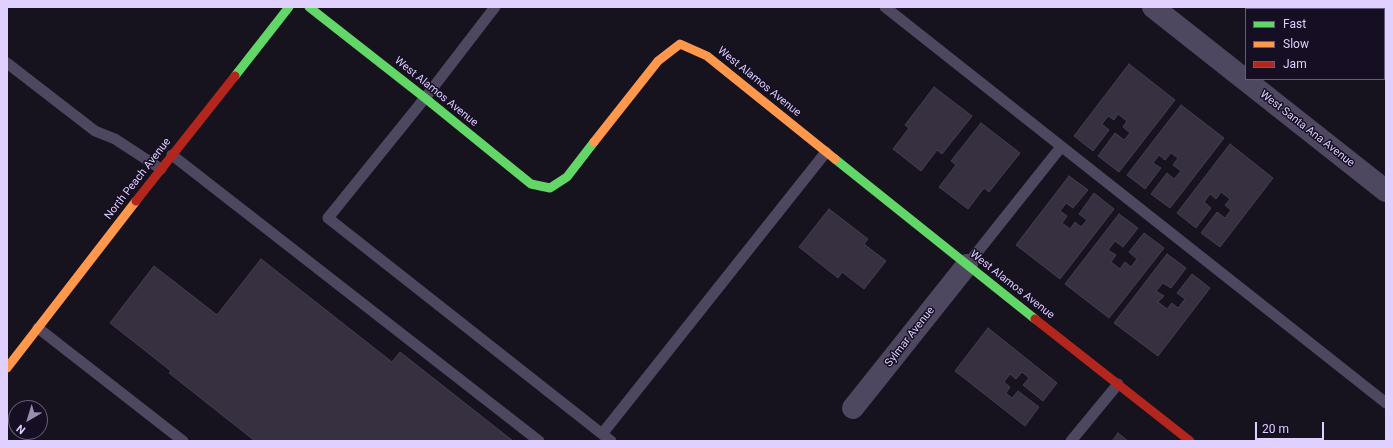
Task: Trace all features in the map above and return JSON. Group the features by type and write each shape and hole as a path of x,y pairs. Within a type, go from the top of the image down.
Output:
{"street":[{"name":"North Peach Avenue","path":"7,368 172,154 289,7"},
{"name":"West Alamos Avenue","path":"309,7 531,184 550,188 567,177 658,61 680,44 707,56 967,265 1190,441"},
{"name":"West Santa Ana Avenue","path":"1153,7 1245,80"},
{"name":"West Santa Ana Avenue","path":"1245,80 1386,191"},
{"name":"Sylmar Avenue","path":"853,408 967,265"}],"lane":[{"path":"495,7 425,98 328,218 606,438 826,152"},
{"path":"885,7 1386,403"},
{"path":"7,63 95,131 115,139 161,169"},
{"path":"967,265 1061,147"},
{"path":"172,154 539,441"},
{"path":"38,328 183,441"},
{"path":"1071,441 1118,384"}],"building":[{"path":"1129,64 1175,100 1119,172 1098,156 1115,133 1124,140 1130,133 1123,127 1127,121 1118,114 1114,120 1108,116 1102,124 1109,130 1093,151 1074,136"},
{"path":"934,87 972,116 942,154 937,150 921,171 893,149 909,128 905,125"},
{"path":"1181,105 1224,138 1170,208 1151,194 1167,173 1174,179 1181,171 1173,165 1178,158 1171,153 1165,160 1159,155 1153,163 1161,168 1145,189 1127,175"},
{"path":"981,123 1020,153 989,192 984,188 968,209 939,187 956,165 951,161"},
{"path":"1230,144 1273,178 1220,247 1201,233 1217,212 1225,218 1231,210 1225,205 1230,199 1221,192 1216,199 1210,194 1204,202 1211,208 1196,228 1177,213"},
{"path":"1069,176 1088,190 1073,208 1066,203 1060,211 1067,216 1062,223 1070,229 1075,222 1081,227 1087,220 1079,214 1094,193 1114,209 1060,279 1016,245"},
{"path":"829,209 868,239 864,244 886,261 864,289 842,272 838,278 799,247"},
{"path":"1119,214 1138,228 1123,247 1115,241 1108,250 1116,255 1111,262 1120,269 1125,262 1131,267 1137,259 1129,252 1144,233 1164,248 1109,318 1065,284"},
{"path":"1167,254 1186,268 1171,288 1163,283 1156,291 1164,296 1158,302 1167,309 1172,303 1178,308 1185,299 1177,293 1192,274 1210,288 1158,356 1114,323"},
{"path":"261,259 392,362 400,352 513,441 255,441 169,373 171,371 110,323 154,266 217,315"},
{"path":"988,328 1057,383 1043,401 1023,385 1029,378 1022,372 1016,379 1010,374 1004,382 1010,387 1006,393 1012,398 1018,391 1039,407 1025,426 955,371"},
{"path":"1118,433 1128,441 1112,441"}],"traffic: fast":[{"path":"235,76 289,7"},
{"path":"309,7 531,184 550,188 567,177 594,142"},
{"path":"835,159 1035,319"}],"traffic: slow":[{"path":"594,142 658,61 680,44 707,56 835,159"},
{"path":"7,368 136,201"}],"traffic: jam":[{"path":"136,201 235,76"},
{"path":"1035,319 1190,441"}]}
